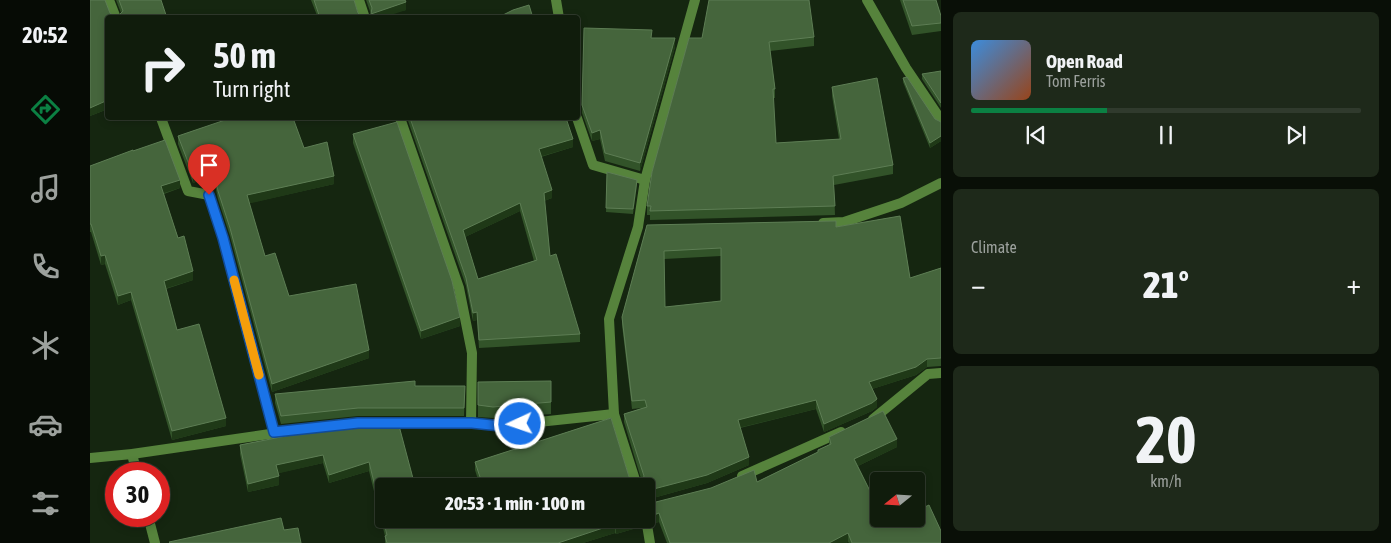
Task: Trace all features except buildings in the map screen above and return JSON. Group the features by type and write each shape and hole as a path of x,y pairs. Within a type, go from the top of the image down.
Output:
{"street":[{"path":"109,0 115,15"},
{"path":"359,0 364,15"},
{"path":"556,0 558,15"},
{"path":"635,478 614,414 609,319 642,227 645,180 695,0"},
{"path":"867,0 906,68 941,120"},
{"path":"162,120 188,192 209,195 223,238 274,432"},
{"path":"401,120 459,288 472,353 472,423"},
{"path":"578,120 593,165 645,180"},
{"path":"808,223 844,222 901,202 941,183"},
{"path":"867,421 876,417 928,374 941,373"},
{"path":"377,423 472,423 501,426 614,414"},
{"path":"90,458 132,454 311,428"},
{"path":"735,479 850,429"},
{"path":"132,454 134,462"},
{"path":"151,527 155,543"},
{"path":"648,528 650,543"}],"slow traffic":[{"path":"234,280 259,375"}],"route":[{"path":"209,195 223,238 274,432 358,423 472,423 501,426 520,424"}]}
